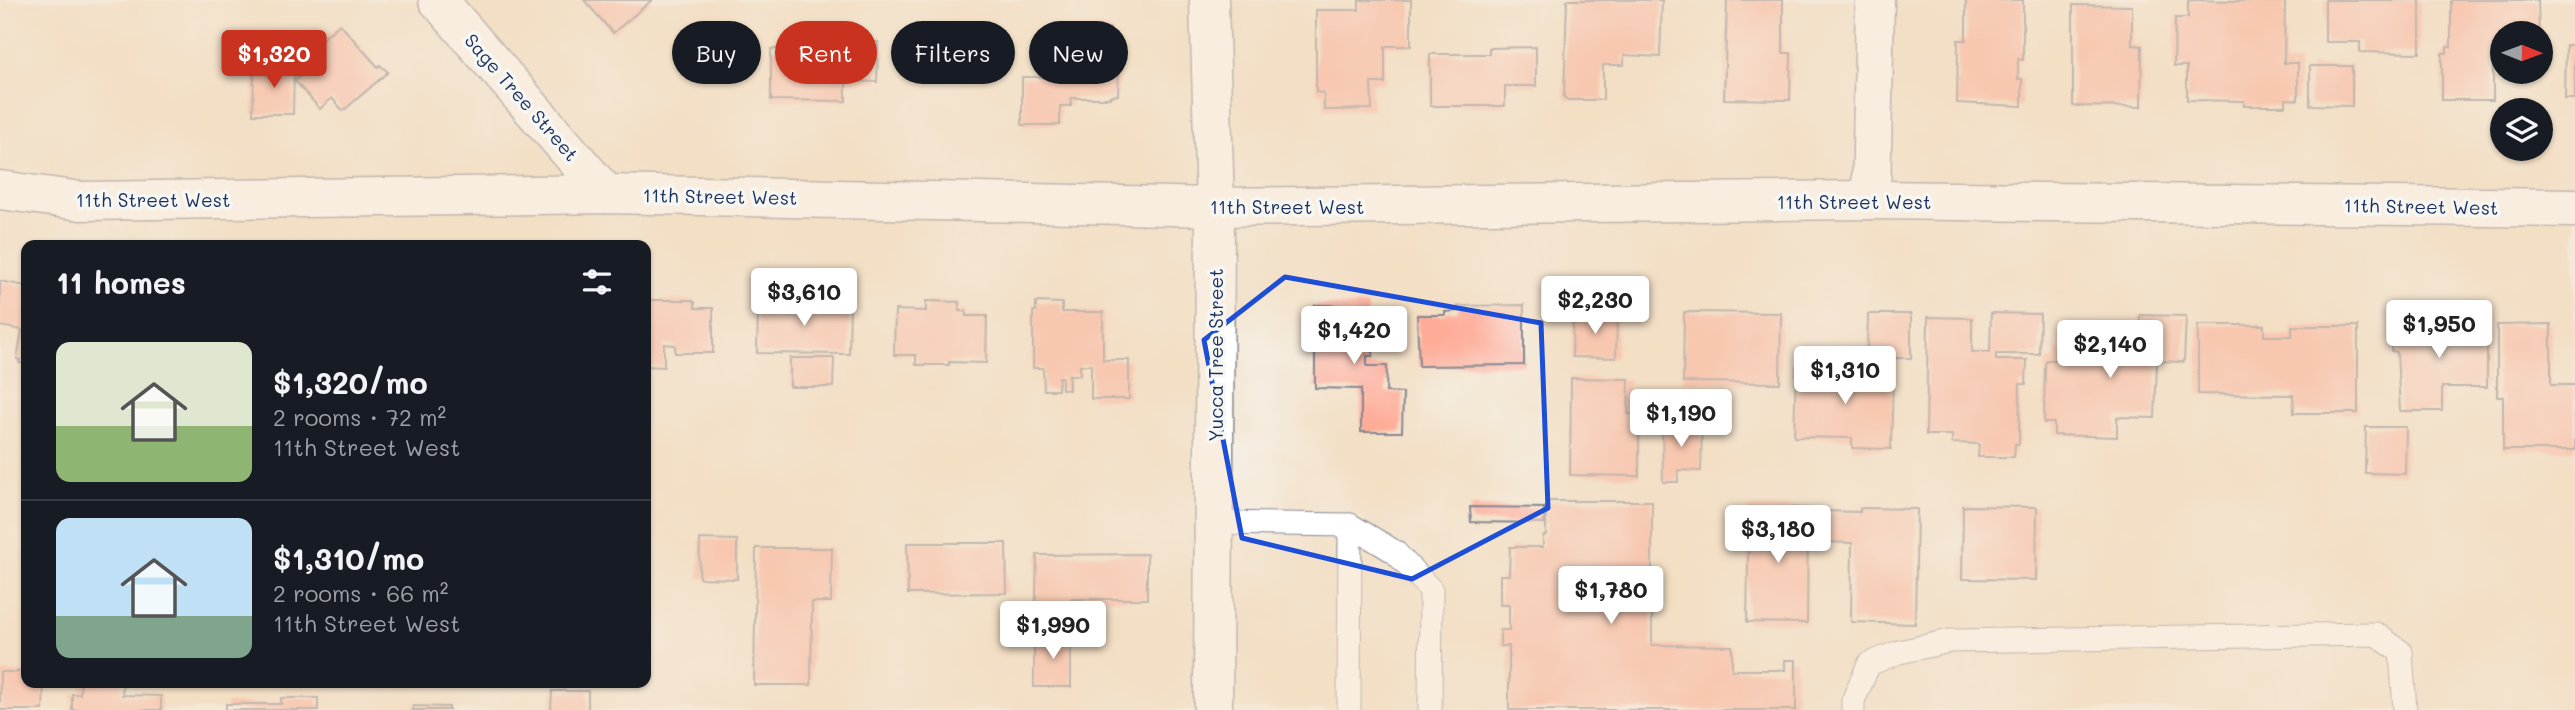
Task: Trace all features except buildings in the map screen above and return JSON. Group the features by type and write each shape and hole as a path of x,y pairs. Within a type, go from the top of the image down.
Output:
{"street":[{"name":"Sage Tree Street","path":"438,0 606,194"},
{"name":"Yucca Tree Street","path":"1209,0 1215,207 1213,710"},
{"path":"1871,200 1875,0"},
{"name":"11th Street West","path":"0,190 81,201 606,194 1215,207 1871,200 2575,208"}],"lane":[{"path":"1214,523 1350,525 1395,551 1431,590 1430,710"},
{"path":"1349,710 1350,525"},
{"path":"1853,710 1853,701 1869,664 1899,652 1951,641 2376,634 2401,652 2405,710"}],"highlighted area":[{"path":"1285,277 1541,323 1548,508 1412,579 1242,538 1204,340"}]}
